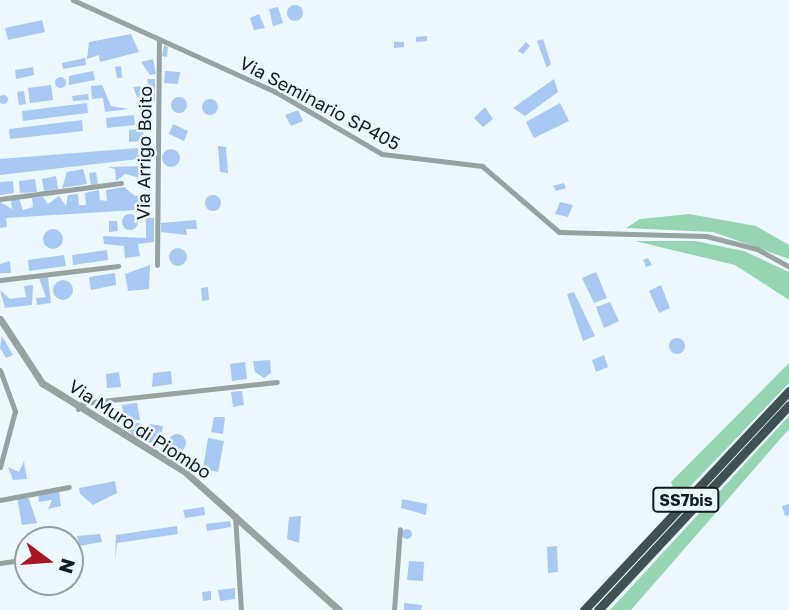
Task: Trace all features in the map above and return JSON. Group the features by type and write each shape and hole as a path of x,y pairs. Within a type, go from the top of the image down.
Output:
{"highway":[{"name":"SS7bis","path":"584,610 789,391"},
{"name":"SS7bis","path":"598,610 789,405"}],"street":[{"name":"Via Seminario SP405","path":"73,0 276,92 382,154 482,166 559,232 706,236 757,249 789,267"},
{"name":"Via Arrigo Boito","path":"157,265 159,40"},
{"path":"0,199 121,183"},
{"path":"0,280 118,266"},
{"name":"Via Muro di Piombo","path":"0,318 42,383 78,409 184,471 234,512 339,610"},
{"path":"0,370 15,411 0,467"},
{"path":"78,409 83,402 277,382"},
{"path":"0,500 69,487"},
{"path":"234,512 241,610"},
{"path":"394,610 400,529"}],"green space":[{"path":"689,214 756,226 789,245 789,259 713,232 626,228 640,219"},
{"path":"635,241 695,241 744,251 789,272 789,300 735,265"},
{"path":"789,363 789,383 678,499 671,482"},
{"path":"789,416 789,429 631,610 610,610"}],"building":[{"path":"292,5 298,5 303,13 301,19 292,21 287,16 287,10"},
{"path":"278,7 283,23 273,26 269,9"},
{"path":"259,14 265,28 254,30 250,18"},
{"path":"42,20 45,32 8,40 5,28"},
{"path":"131,34 139,52 100,62 99,55 87,59 89,42"},
{"path":"427,36 427,41 416,42 416,37"},
{"path":"543,39 551,64 547,68 537,41"},
{"path":"394,42 404,42 404,47 394,48"},
{"path":"526,42 530,46 523,54 518,51"},
{"path":"164,45 168,47 167,57 162,56"},
{"path":"85,58 86,65 63,69 62,63"},
{"path":"153,59 156,74 150,75 141,62"},
{"path":"121,66 122,78 117,78 115,67"},
{"path":"33,67 34,75 16,79 15,70"},
{"path":"93,71 95,80 69,85 69,76"},
{"path":"165,71 180,72 178,84 164,83"},
{"path":"60,77 64,78 64,86 60,87 56,86 55,82 56,78"},
{"path":"147,79 155,79 155,101 139,102 133,87 148,86"},
{"path":"554,79 558,92 525,116 513,108"},
{"path":"51,85 53,100 30,103 28,88"},
{"path":"102,85 111,106 129,109 105,112 103,98 92,99 91,86"},
{"path":"24,91 26,104 19,105 17,92"},
{"path":"3,94 8,99 3,104 -2,99"},
{"path":"88,94 89,100 73,101 72,96"},
{"path":"176,97 182,97 187,105 185,111 176,113 171,108 171,102"},
{"path":"207,99 213,99 218,107 216,113 207,115 202,110 202,104"},
{"path":"87,103 88,113 23,121 22,111"},
{"path":"560,103 569,121 534,138 526,122"},
{"path":"485,107 493,119 483,127 474,118"},
{"path":"298,110 303,121 291,126 285,115"},
{"path":"134,115 135,125 107,128 106,118"},
{"path":"82,120 83,131 10,139 9,129"},
{"path":"173,124 188,131 184,141 169,134"},
{"path":"139,129 150,140 129,142 129,130"},
{"path":"218,146 226,147 228,173 220,172"},
{"path":"138,148 139,159 0,175 0,159"},
{"path":"167,149 175,149 180,158 178,165 167,167 162,162 162,154"},
{"path":"143,166 144,179 125,174 116,181 115,169 107,167"},
{"path":"83,169 87,184 62,188 67,172"},
{"path":"96,172 98,184 91,185 89,173"},
{"path":"56,176 58,189 44,191 42,179"},
{"path":"35,179 37,192 20,193 19,181"},
{"path":"13,181 14,193 0,195 0,182"},
{"path":"564,183 566,188 556,191 553,186"},
{"path":"124,187 135,196 152,194 152,209 6,218 7,227 0,228 0,202 12,209 11,200 19,199 23,210 33,207 32,198 43,197 48,204 59,196 66,206 68,195 78,194 79,205 86,205 85,193 99,190 100,200 107,201 106,190"},
{"path":"213,195 221,203 213,211 205,203"},
{"path":"560,202 573,205 568,217 555,214"},
{"path":"127,214 133,214 138,222 136,228 127,230 122,225 122,219"},
{"path":"146,218 154,218 154,242 138,244 140,256 125,258 124,246 104,244 103,236 146,238"},
{"path":"196,220 197,229 186,229 187,235 161,232 161,223"},
{"path":"109,221 117,221 118,231 109,232"},
{"path":"53,229 60,232 63,239 60,246 53,249 46,246 43,239 46,232"},
{"path":"178,248 184,251 187,257 184,263 178,266 172,263 169,257 172,251"},
{"path":"107,250 108,260 73,265 72,255"},
{"path":"64,255 66,266 29,271 28,260"},
{"path":"648,258 652,265 646,267 643,260"},
{"path":"10,261 11,273 0,273 0,264"},
{"path":"150,265 149,289 128,291 125,274"},
{"path":"596,272 607,298 594,303 582,278"},
{"path":"115,273 116,285 91,290 89,277"},
{"path":"48,277 51,303 37,305 36,298 46,297 39,278"},
{"path":"63,280 70,283 73,290 70,297 63,300 56,297 53,290 56,283"},
{"path":"33,285 32,305 5,308 0,290 10,299 26,297 24,286"},
{"path":"661,285 670,308 659,313 649,291"},
{"path":"208,287 209,300 202,301 201,288"},
{"path":"574,292 595,336 583,341 567,294"},
{"path":"610,302 619,321 604,328 596,307"},
{"path":"2,336 13,355 6,358 0,348"},
{"path":"674,338 680,338 685,346 683,352 674,354 669,349 669,343"},
{"path":"604,355 608,367 596,372 592,360"},
{"path":"270,360 271,373 264,378 255,372 253,361"},
{"path":"245,362 247,379 232,381 230,364"},
{"path":"171,371 172,384 152,387 153,373"},
{"path":"119,372 121,387 107,388 106,374"},
{"path":"242,391 244,405 233,407 231,392"},
{"path":"137,403 140,420 124,420 122,405"},
{"path":"214,417 225,417 223,434 211,432"},
{"path":"137,423 142,425 142,435 137,437 132,435 130,430 132,425"},
{"path":"150,424 163,426 159,445 147,442"},
{"path":"177,434 183,437 186,443 183,449 177,452 171,449 168,443 171,437"},
{"path":"208,438 224,441 218,472 203,469"},
{"path":"24,461 27,479 13,480 8,467 19,472"},
{"path":"115,481 117,493 93,505 80,494 79,488"},
{"path":"59,491 61,506 48,509 52,500 39,502 38,494"},
{"path":"28,496 37,523 22,525 17,498"},
{"path":"402,499 427,504 426,515 401,508"},
{"path":"789,504 789,515 785,516 782,506"},
{"path":"204,507 205,515 185,518 183,510"},
{"path":"301,516 299,543 287,539 289,517"},
{"path":"230,521 231,527 207,531 206,524"},
{"path":"177,526 178,534 117,543 115,561 116,535"},
{"path":"407,529 412,534 407,539 402,534"},
{"path":"100,534 102,542 84,545 84,535"},
{"path":"557,546 558,572 548,573 547,547"},
{"path":"409,561 424,562 423,581 407,580"},
{"path":"235,588 235,599 220,601 218,590"},
{"path":"211,591 211,600 203,601 202,592"},
{"path":"404,603 422,605 421,610 404,610"}]}
